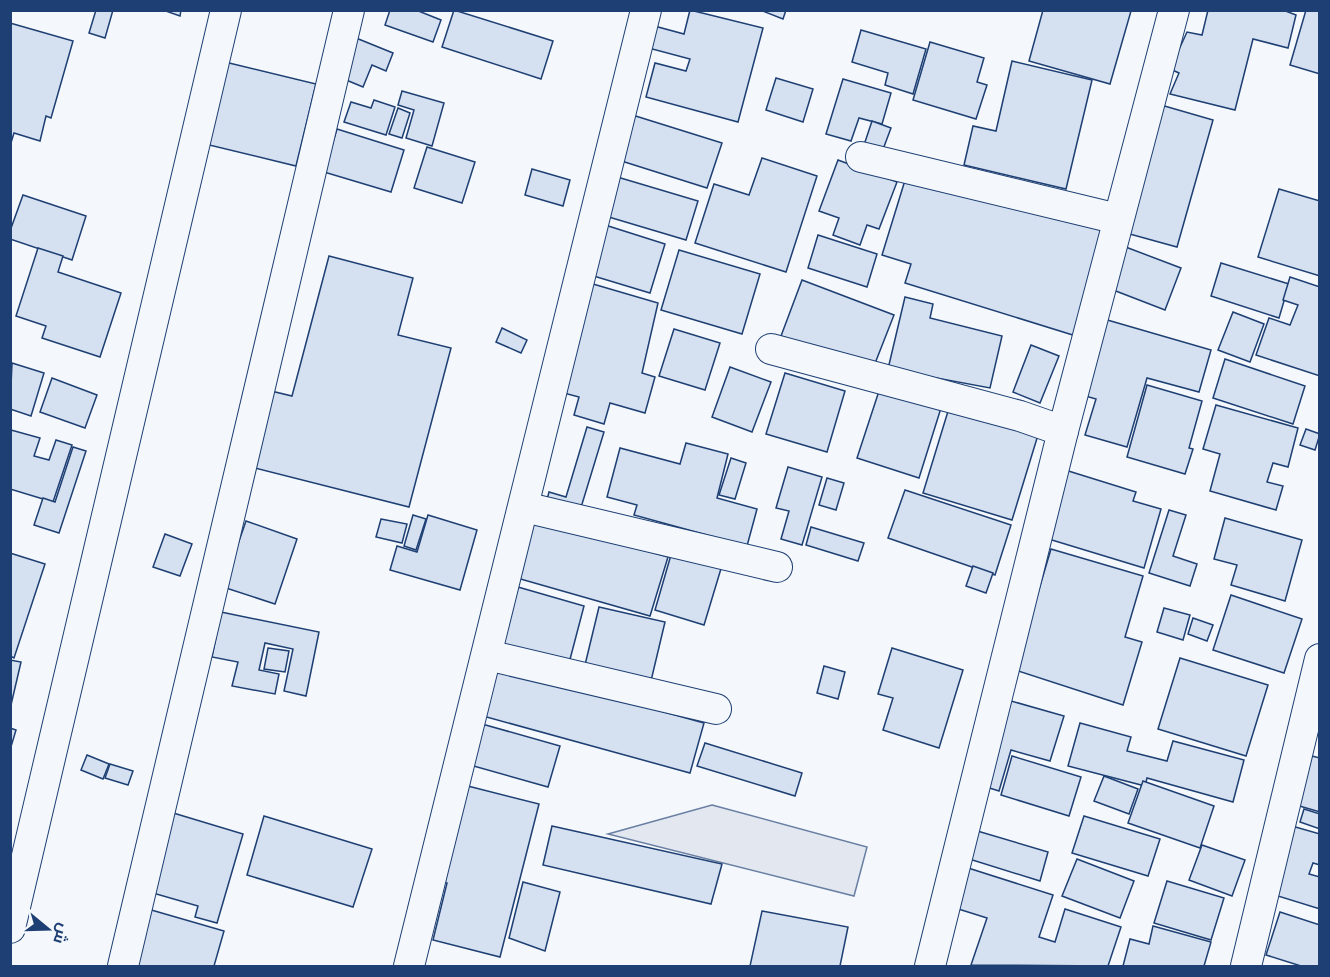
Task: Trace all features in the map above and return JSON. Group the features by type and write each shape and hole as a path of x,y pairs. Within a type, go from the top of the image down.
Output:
{"street":[{"path":"10,928 226,10"},
{"path":"123,966 349,10"},
{"path":"410,966 646,10"},
{"path":"930,966 1063,431 1174,10"},
{"path":"861,157 1118,219"},
{"path":"771,349 1020,416 1063,431"},
{"path":"524,507 777,567"},
{"path":"487,655 716,709"},
{"path":"1246,966 1320,659"}],"shaded area":[{"path":"712,805 867,847 854,896 608,834"}],"building":[{"path":"96,10 113,10 105,38 89,33"},
{"path":"163,10 181,10 180,16"},
{"path":"390,10 416,10 441,20 433,42 385,25"},
{"path":"454,10 553,41 541,79 442,47"},
{"path":"690,10 763,28 738,122 646,97 655,63 686,71 690,59 641,46 647,24 684,34"},
{"path":"760,10 786,10 783,19"},
{"path":"1043,10 1131,11 1110,84 1029,61"},
{"path":"1208,10 1283,10 1296,15 1288,48 1253,39 1235,110 1170,94 1179,73 1170,69 1187,32 1202,35"},
{"path":"1306,10 1320,10 1320,74 1290,65"},
{"path":"10,23 73,41 51,118 46,116 40,141 14,133 10,146"},
{"path":"861,30 926,49 913,94 885,85 888,73 852,62"},
{"path":"356,38 393,53 386,71 372,65 363,87 339,77"},
{"path":"930,42 984,58 977,82 987,85 976,119 913,100"},
{"path":"1012,61 1092,80 1066,189 964,165 973,126 996,131"},
{"path":"225,62 316,84 296,166 205,144"},
{"path":"776,78 813,89 803,122 766,110"},
{"path":"843,79 891,93 882,124 859,118 851,141 826,134"},
{"path":"402,91 444,103 432,146 406,138 414,110 398,105"},
{"path":"374,100 395,107 386,135 344,122 351,102 371,108"},
{"path":"1161,105 1213,120 1177,247 1126,233"},
{"path":"398,108 410,113 402,138 389,134"},
{"path":"626,113 722,143 707,188 612,158"},
{"path":"872,121 891,128 882,152 864,145"},
{"path":"337,129 404,150 391,192 324,172"},
{"path":"427,147 475,162 462,203 414,188"},
{"path":"762,158 817,176 786,272 695,243 714,184 749,195"},
{"path":"838,160 897,182 879,229 867,225 860,245 833,235 839,218 819,211"},
{"path":"532,169 570,180 563,206 525,195"},
{"path":"614,176 698,201 686,240 602,215"},
{"path":"906,177 1107,227 1076,336 905,283 911,264 882,255"},
{"path":"1279,189 1320,201 1320,276 1258,257"},
{"path":"23,195 86,216 72,260 10,239 10,231"},
{"path":"602,224 665,244 650,293 587,274"},
{"path":"818,235 877,254 867,287 808,268"},
{"path":"1123,246 1181,268 1165,310 1108,288"},
{"path":"38,248 63,256 58,272 121,293 100,357 42,338 46,326 16,316"},
{"path":"679,250 760,274 742,334 661,310"},
{"path":"329,256 413,278 398,335 451,348 409,507 251,467 271,391 292,396"},
{"path":"1221,263 1289,284 1279,318 1211,296"},
{"path":"1290,277 1320,287 1320,376 1256,355 1269,318 1290,325 1298,305 1283,300"},
{"path":"802,280 894,315 872,371 781,336"},
{"path":"593,284 658,303 642,373 655,377 645,413 610,403 604,424 574,415 579,397 560,392"},
{"path":"905,297 933,304 930,318 1002,336 990,388 888,369"},
{"path":"1233,312 1264,324 1250,362 1218,350"},
{"path":"1097,317 1211,350 1199,392 1147,378 1127,447 1085,435 1096,399 1075,393"},
{"path":"502,328 527,340 521,353 496,342"},
{"path":"674,329 720,343 705,390 659,376"},
{"path":"1031,345 1059,356 1040,403 1013,392"},
{"path":"1225,359 1305,386 1293,424 1213,398"},
{"path":"12,363 44,373 31,416 10,409"},
{"path":"730,367 771,382 752,432 712,417"},
{"path":"785,373 845,391 827,452 766,434"},
{"path":"52,378 97,395 85,428 40,412"},
{"path":"1147,385 1202,401 1189,448 1193,449 1185,474 1127,457"},
{"path":"880,388 941,408 919,478 857,458"},
{"path":"1216,405 1298,428 1288,467 1273,463 1267,482 1283,486 1276,510 1210,491 1220,454 1203,449"},
{"path":"949,408 1038,435 1012,520 923,493"},
{"path":"587,427 604,432 579,514 546,504 549,492 566,497"},
{"path":"1306,429 1320,434 1315,450 1300,445"},
{"path":"11,430 40,438 34,456 49,460 56,440 72,445 53,502 10,489"},
{"path":"686,443 728,454 717,498 757,509 747,546 634,515 637,505 607,497 620,448 680,464"},
{"path":"73,447 86,451 59,533 34,525 43,498 55,502"},
{"path":"731,458 746,463 735,499 719,495"},
{"path":"788,467 822,477 802,545 781,539 789,511 776,508"},
{"path":"1062,469 1136,492 1133,501 1161,509 1144,568 1042,537"},
{"path":"827,478 844,483 836,510 819,505"},
{"path":"905,490 1011,525 995,575 888,538"},
{"path":"1169,510 1186,515 1173,556 1197,564 1190,586 1149,573"},
{"path":"413,515 426,519 416,550 404,546"},
{"path":"428,515 477,530 460,590 390,570 397,546 417,552"},
{"path":"528,517 668,557 650,616 510,576"},
{"path":"1225,518 1302,540 1285,601 1231,585 1237,565 1214,559"},
{"path":"381,519 407,524 402,543 376,537"},
{"path":"246,521 297,539 275,604 223,587"},
{"path":"811,527 864,543 858,561 806,545"},
{"path":"165,534 192,544 180,576 153,567"},
{"path":"673,548 723,562 704,625 655,610"},
{"path":"1051,549 1143,576 1125,637 1142,642 1123,705 1015,670"},
{"path":"10,553 45,564 14,658 10,656"},
{"path":"973,566 993,573 986,593 966,586"},
{"path":"511,585 584,606 568,667 494,646"},
{"path":"1231,595 1302,619 1284,673 1213,650"},
{"path":"599,607 665,622 650,685 584,669"},
{"path":"1164,608 1190,615 1183,640 1157,632"},
{"path":"221,612 319,632 306,696 284,691 293,649 265,643 259,670 279,674 275,694 232,686 238,662 212,657"},
{"path":"1193,618 1213,625 1207,641 1188,634"},
{"path":"268,648 289,651 285,672 264,669"},
{"path":"892,648 963,670 939,748 883,730 893,698 878,694"},
{"path":"1180,658 1268,685 1246,756 1158,729"},
{"path":"10,660 21,662 11,705 10,705"},
{"path":"497,666 704,723 690,773 483,716"},
{"path":"824,666 845,672 838,699 817,693"},
{"path":"1004,699 1064,716 1050,761 1011,750 999,791 977,784"},
{"path":"1080,723 1131,737 1127,751 1167,761 1173,741 1244,760 1233,802 1147,778 1145,786 1068,766"},
{"path":"482,724 560,746 548,787 470,765"},
{"path":"10,728 16,730 10,750"},
{"path":"705,743 802,773 795,796 697,766"},
{"path":"87,755 109,764 103,779 81,770"},
{"path":"1012,756 1081,777 1069,816 1001,795"},
{"path":"1312,756 1320,758 1320,812 1296,805"},
{"path":"110,764 133,771 128,785 105,778"},
{"path":"1104,776 1138,789 1129,814 1094,801"},
{"path":"1143,781 1214,806 1200,848 1128,823"},
{"path":"460,784 539,804 500,957 433,940 447,883 436,880"},
{"path":"1304,809 1320,814 1320,829 1300,822"},
{"path":"170,812 243,834 217,923 195,917 198,906 146,891"},
{"path":"264,816 372,849 353,907 247,875"},
{"path":"1084,816 1160,839 1148,876 1072,853"},
{"path":"1285,824 1320,834 1320,865 1313,863 1309,874 1320,877 1320,909 1265,892"},
{"path":"552,826 722,864 711,904 543,865"},
{"path":"974,830 1048,852 1040,881 966,858"},
{"path":"1202,845 1245,860 1232,896 1189,880"},
{"path":"1077,859 1134,881 1120,918 1062,896"},
{"path":"965,867 1053,895 1039,937 1055,942 1065,909 1121,927 1108,966 971,965 987,918 952,907"},
{"path":"1167,881 1224,898 1211,940 1154,923"},
{"path":"523,882 560,892 545,951 509,938"},
{"path":"141,907 224,931 214,966 124,966"},
{"path":"762,911 848,927 840,966 750,966"},
{"path":"1280,912 1320,925 1320,966 1301,966 1266,955"},
{"path":"1153,926 1211,942 1204,966 1123,966 1130,939 1149,944"}]}
